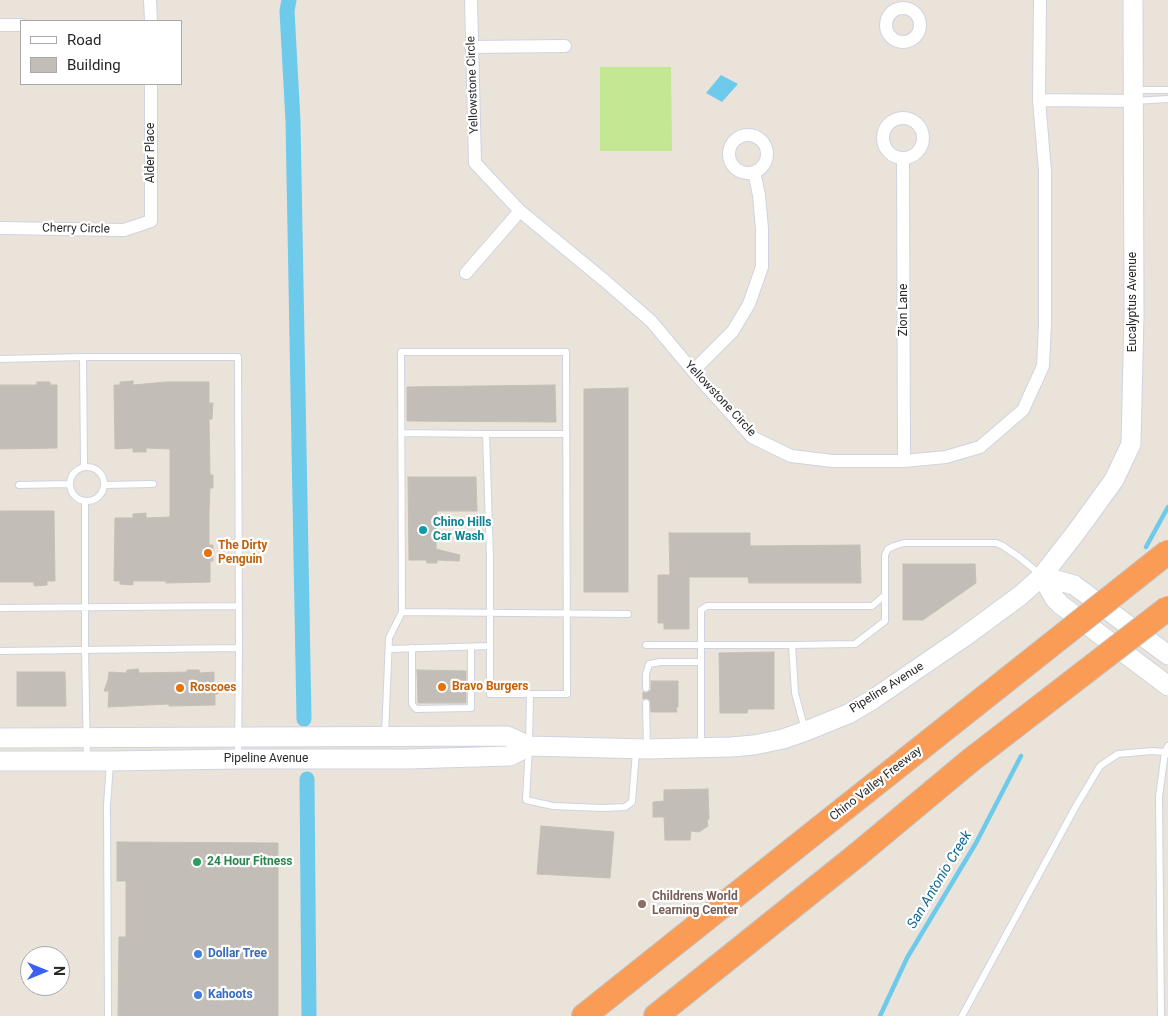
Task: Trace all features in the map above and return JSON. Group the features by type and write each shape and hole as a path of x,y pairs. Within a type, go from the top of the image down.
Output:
{"highway":[{"name":"Chino Valley Freeway","path":"584,1016 1168,552"},
{"path":"656,1016 857,856 971,760 1168,608"}],"main road":[{"name":"Eucalyptus Avenue","path":"1042,576 1114,480 1131,444 1134,316 1133,0"},
{"path":"1042,576 1074,585 1168,655"},
{"path":"1042,576 1055,599 1061,605 1168,686"},
{"name":"Pipeline Avenue","path":"0,738 507,736 529,746 642,749 754,745 783,739 806,731 848,714 872,700 964,637 1021,595 1042,576"},
{"name":"Pipeline Avenue","path":"0,761 408,759 510,756 529,746"}],"street":[{"path":"150,0 151,20"},
{"name":"Yellowstone Circle","path":"471,0 475,163 520,211 651,321 752,437 791,456 833,461 904,461 946,457 980,447 1023,410 1043,366 1045,171 1039,100 1040,0"},
{"path":"0,25 20,25"},
{"path":"471,47 565,46"},
{"name":"Alder Place","path":"151,85 151,221"},
{"path":"1039,100 1133,95"},
{"name":"Zion Lane","path":"903,158 904,461"},
{"path":"693,371 732,331 749,304 762,267 760,195 754,172"},
{"path":"466,273 520,211"},
{"name":"Cherry Circle","path":"0,228 124,230 151,221"}],"lane":[{"path":"1133,95 1168,90"},
{"path":"1133,95 1168,99"},
{"path":"385,736 389,638 402,612 401,352 566,352 567,694 490,694 490,558 486,434"},
{"path":"0,358 238,357 238,759"},
{"path":"83,358 84,467"},
{"path":"401,433 566,434"},
{"path":"84,467 96,469 103,478 104,485 98,498 84,502 72,494 70,481 72,474 77,469 84,467"},
{"path":"19,485 70,484"},
{"path":"104,485 153,484"},
{"path":"84,502 87,762"},
{"path":"646,645 855,644 885,621 884,555 888,549 904,543 996,543 1003,546 1042,576"},
{"path":"700,748 701,610 707,606 872,606 885,595"},
{"path":"0,608 238,606"},
{"path":"402,612 628,614"},
{"path":"792,645 795,693 806,731"},
{"path":"412,648 412,704 416,709 471,708 471,646"},
{"path":"389,649 490,646"},
{"path":"0,651 239,648"},
{"path":"646,688 646,674 649,664 660,662 700,662"},
{"path":"530,694 526,800 553,806 625,807 632,802 642,749 646,703"},
{"path":"962,1016 1076,806 1100,766 1118,754 1167,751 1159,797 1161,1016"},
{"path":"108,1016 107,805 110,761"}],"green space":[{"path":"600,67 671,67 672,151 600,151"}],"water":[{"path":"721,75 738,84 722,102 706,93"}],"building":[{"path":"133,381 133,385 166,382 209,382 209,403 213,403 212,419 209,419 210,475 213,475 213,488 210,488 209,511 209,545 213,545 213,561 210,561 210,582 166,583 166,581 133,581 133,585 120,584 120,581 114,581 115,518 133,518 133,514 146,513 146,518 170,517 170,449 146,448 146,452 133,452 133,448 115,449 114,385 120,385 120,382"},
{"path":"37,382 50,382 50,385 57,385 57,448 0,449 0,385 37,385"},
{"path":"555,385 556,422 407,421 407,387"},
{"path":"628,388 628,592 584,592 584,389"},
{"name":"Chino Hills Car Wash","path":"408,477 476,477 477,511 437,511 436,549 460,555 459,561 437,560 437,563 427,563 426,560 409,560"},
{"path":"0,511 54,511 55,581 47,581 47,585 34,586 34,582 0,582"},
{"path":"669,533 750,533 750,546 860,545 861,583 749,583 748,577 689,577 689,629 664,629 664,623 658,623 658,575 670,575"},
{"path":"903,564 975,564 976,583 923,620 903,620"},
{"path":"774,652 774,709 748,709 747,713 720,713 719,653"},
{"path":"138,669 139,673 187,672 187,670 199,670 200,673 214,672 214,683 218,683 215,705 169,706 169,704 108,707 109,691 104,691 109,672 126,673 127,670"},
{"name":"Bravo Burgers","path":"417,670 466,671 466,703 418,703"},
{"path":"17,672 65,672 66,706 17,706"},
{"path":"651,681 678,681 677,712 651,712 650,700 643,699 643,692 646,693 651,690"},
{"path":"708,789 708,826 699,832 691,831 690,840 665,840 664,817 653,817 653,802 664,801 664,790"},
{"path":"541,826 614,832 610,878 537,874"},
{"path":"117,842 278,843 278,1016 118,1016 119,937 126,937 126,881 117,881"}],"waterway":[{"path":"289,0 287,11 293,121 304,719"},
{"name":"San Antonio Creek","path":"1146,547 1168,507"},
{"name":"San Antonio Creek","path":"880,1016 907,958 976,843 1021,756"},
{"path":"307,779 309,1016"}],"place":[{"name":"Chino Hills Car Wash","path":"423,530"},
{"name":"The Dirty Penguin","path":"208,553"},
{"name":"Bravo Burgers","path":"442,687"},
{"name":"Roscoes","path":"180,688"},
{"name":"24 Hour Fitness","path":"197,862"},
{"name":"Childrens World Learning Center","path":"642,904"},
{"name":"Dollar Tree","path":"198,954"},
{"name":"Kahoots","path":"198,995"}]}
